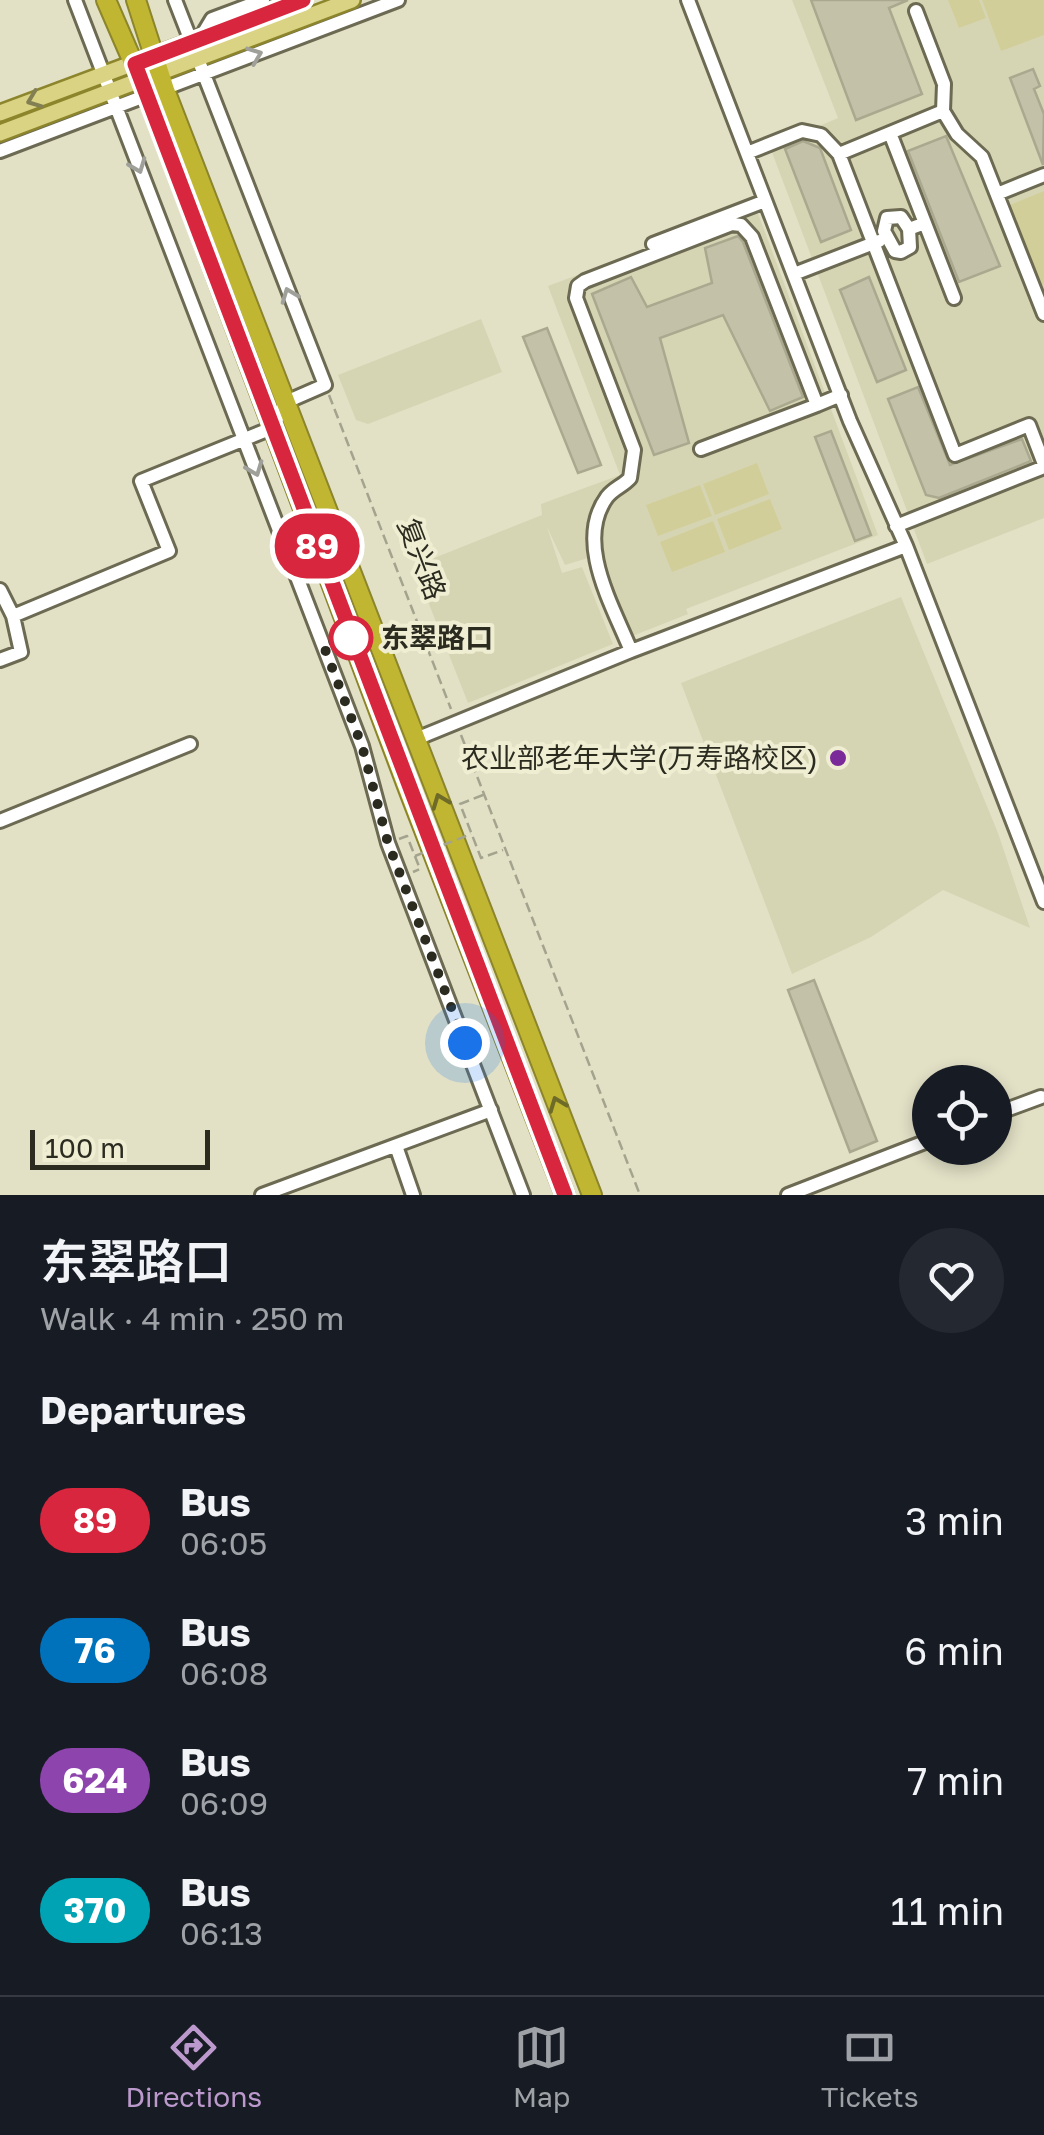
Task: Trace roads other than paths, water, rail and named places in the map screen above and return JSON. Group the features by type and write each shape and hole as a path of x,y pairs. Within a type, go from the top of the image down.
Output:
{"highway":[{"path":"106,0 150,77 286,402 592,1195"},
{"path":"136,0 149,34 150,77 272,428 565,1195"}],"main road":[{"path":"0,133 150,77 303,0"},
{"path":"198,54 352,0"},
{"path":"0,113 104,74 150,77"}],"street":[{"path":"75,0 362,746 388,843 523,1195"},
{"path":"13,616 169,551 142,481 272,428 286,402 325,386 175,0"},
{"path":"198,54 212,19 263,0"},
{"path":"198,54 398,0"},
{"path":"688,0 1044,902"},
{"path":"916,11 944,84 943,111 958,134 982,157 1044,314"},
{"path":"0,151 116,108 150,77"},
{"path":"838,154 943,111"},
{"path":"747,153 802,130 820,135 838,154 880,241 955,454 1029,425 1044,466 896,526"},
{"path":"890,133 954,298"},
{"path":"996,194 1044,175"},
{"path":"653,244 766,201"},
{"path":"892,216 904,219 912,244 904,252 880,241 884,223 892,216"},
{"path":"909,229 925,223"},
{"path":"631,651 592,549 596,516 614,489 630,478 634,450 576,298 578,286 732,224 741,225 752,237 817,405"},
{"path":"794,274 880,241"},
{"path":"701,449 841,395"},
{"path":"416,739 631,651 906,546"},
{"path":"0,590 13,616 21,652 0,660"},
{"path":"0,821 190,744"},
{"path":"1012,1107 1040,1096"},
{"path":"262,1195 490,1110"},
{"path":"396,1146 413,1195"},
{"path":"788,1195 912,1147"}],"place":[{"name":"东翠路口","path":"351,638"},
{"name":"农业部老年大学(万寿路校区)","path":"838,758"}]}
